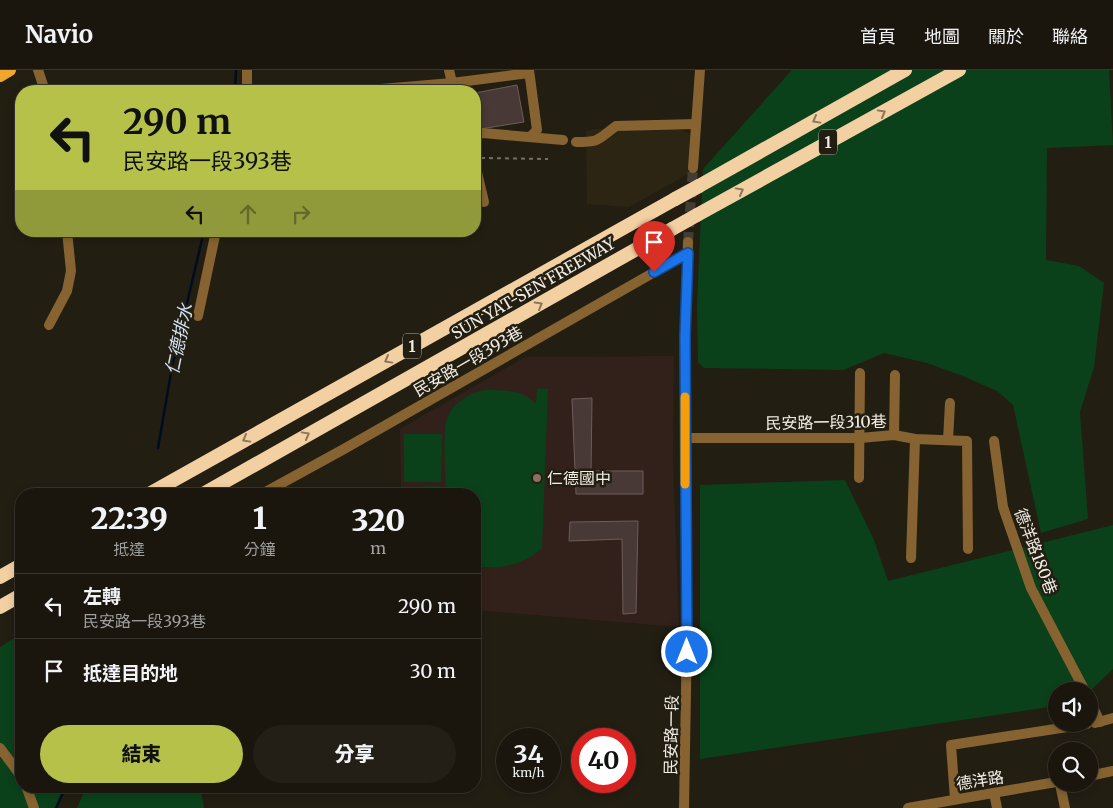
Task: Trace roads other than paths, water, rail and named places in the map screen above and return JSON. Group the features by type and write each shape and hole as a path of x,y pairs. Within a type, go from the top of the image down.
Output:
{"highway":[{"name":"SUN YAT-SEN FREEWAY","path":"160,488 905,70"},
{"name":"SUN YAT-SEN FREEWAY","path":"214,488 672,229 959,70"},
{"path":"0,577 15,568"},
{"path":"0,607 15,598"}],"main road":[{"path":"0,76 10,70"}],"street":[{"path":"38,70 43,85"},
{"path":"247,70 247,85"},
{"path":"449,70 453,85"},
{"path":"693,168 700,70"},
{"path":"462,85 529,71 537,130 530,138"},
{"path":"576,142 601,140 616,126 696,124"},
{"path":"481,134 563,140"},
{"path":"481,189 484,202"},
{"path":"49,325 67,291 71,271 68,237"},
{"path":"198,316 215,237"},
{"name":"民安路一段","path":"684,808 687,632 685,337 688,242"},
{"name":"民安路一段393巷","path":"273,488 688,253"},
{"path":"859,478 860,373"},
{"path":"894,435 895,375"},
{"path":"948,440 950,403"},
{"name":"民安路一段310巷","path":"685,438 860,438 894,435 915,439 967,441 968,549"},
{"path":"911,558 915,439"},
{"name":"德洋路180巷","path":"994,441 1003,507 1031,588 1080,682"},
{"path":"1098,718 1100,722 1113,718"},
{"path":"955,799 951,745 1048,730"},
{"path":"0,748 15,768"},
{"path":"1098,774 1113,771"},
{"name":"德洋路","path":"908,808 1048,783"},
{"path":"1062,792 1065,808"},
{"path":"29,793 34,808"},
{"path":"994,793 996,808"}],"waterway":[{"name":"仁德排水","path":"235,85 236,70"},
{"name":"仁德排水","path":"158,448 172,367 203,237"},
{"name":"仁德排水","path":"56,808 63,793"}],"tunnel":[{"path":"688,242 693,168"}],"place":[{"name":"仁德國中","path":"537,478"}]}
